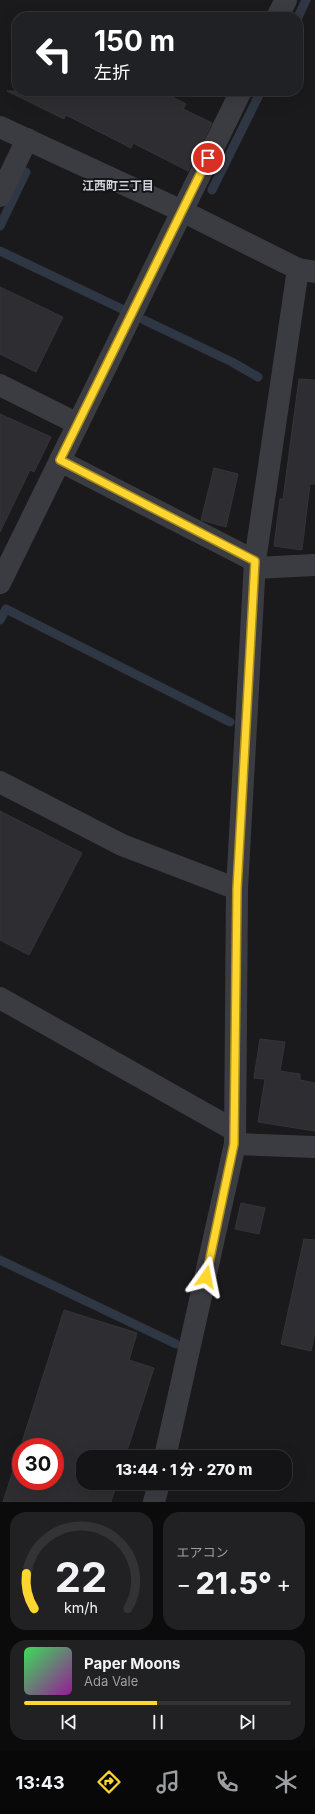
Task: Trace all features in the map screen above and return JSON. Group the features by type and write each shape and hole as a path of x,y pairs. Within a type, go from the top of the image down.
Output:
{"street":[{"path":"280,12 286,0"},
{"path":"0,582 239,96"},
{"path":"0,127 306,270 255,564 237,889 234,1137 167,1450"},
{"path":"0,196 27,139"},
{"path":"0,385 78,424"},
{"path":"60,460 255,564 315,565"},
{"path":"0,782 122,845 237,889"},
{"path":"0,998 234,1137 315,1147"},
{"path":"154,1502 157,1490"}],"building":[{"path":"17,96 171,96 186,104 183,109 212,123 188,171 133,143 131,148 66,115 64,119"},
{"path":"0,287 63,317 36,372 0,354"},
{"path":"299,379 315,380 315,484 310,484 302,550 274,546 280,499 283,499"},
{"path":"0,414 51,437 34,472 30,470 0,532"},
{"path":"214,468 238,474 226,527 201,520"},
{"path":"0,811 82,853 29,955 0,940"},
{"path":"260,1039 285,1042 280,1071 300,1074 300,1080 315,1083 315,1131 258,1122 265,1079 254,1078"},
{"path":"241,1203 265,1208 259,1234 235,1229"},
{"path":"304,1239 315,1240 315,1333 311,1351 281,1344"},
{"path":"64,1310 137,1333 129,1360 154,1368 127,1450 76,1450 76,1490 115,1490 111,1502 3,1502 12,1474 12,1490 64,1490 64,1438 23,1438"}],"waterway":[{"path":"300,12 306,0"},
{"path":"212,190 259,96"},
{"path":"0,226 26,172"},
{"path":"0,251 124,310"},
{"path":"144,320 232,362 258,377"},
{"path":"0,620 6,609 230,722"},
{"path":"0,1260 176,1344"}],"district":[{"name":"江西町三丁目","path":"118,185"}],"route":[{"path":"206,1277 234,1144 237,889 255,561 60,460 208,158"}]}
